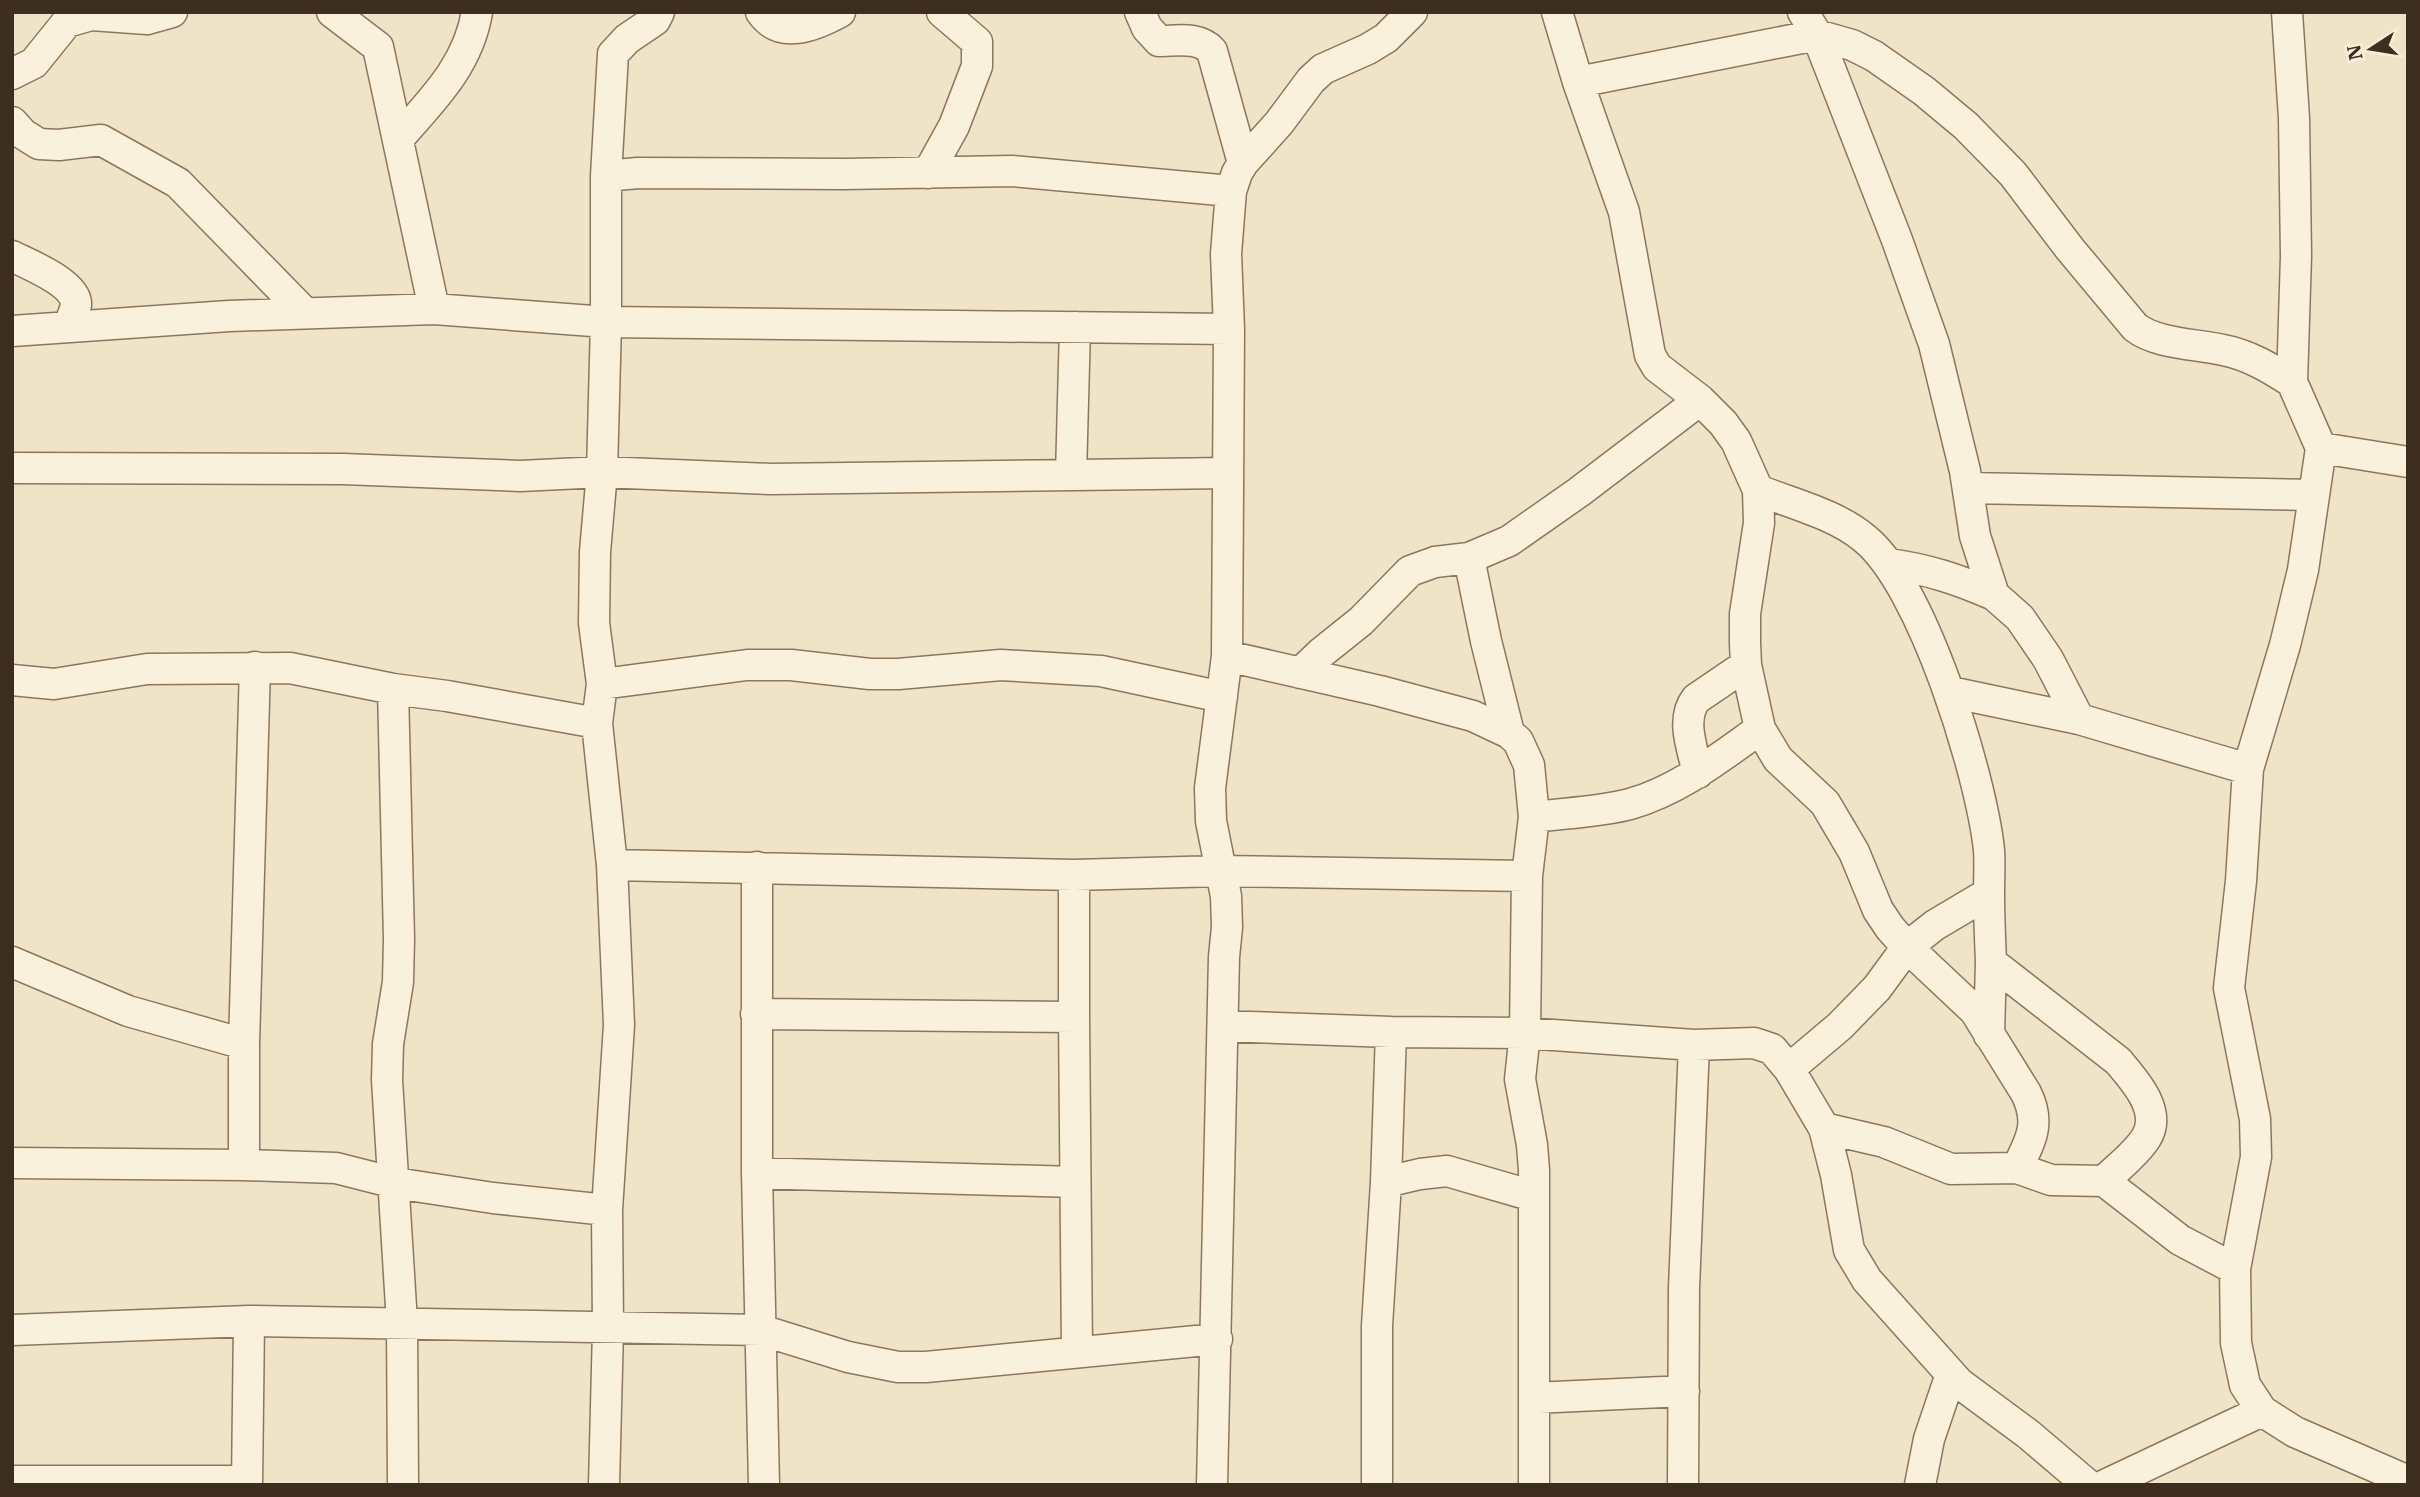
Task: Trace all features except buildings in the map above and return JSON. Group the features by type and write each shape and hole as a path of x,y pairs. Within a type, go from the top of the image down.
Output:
{"street":[{"path":"12,74 34,63 67,22 91,15 147,19 172,12"},
{"path":"332,12 378,47 435,309"},
{"path":"398,139 452,78 474,30 477,12"},
{"path":"604,1485 608,1329 607,1210 619,1025 612,865 597,723 602,684 594,611 595,552 602,472 606,176 613,54 627,39 656,20 659,12"},
{"path":"761,12 779,27 791,28 812,27 840,12"},
{"path":"928,173 954,126 977,66 977,42 942,12"},
{"path":"1140,12 1147,28 1159,41 1196,41 1205,44 1212,51 1243,163"},
{"path":"1212,1485 1227,911 1211,821 1210,788 1227,656 1229,329 1226,254 1231,191 1243,163 1279,124 1311,80 1323,69 1386,38 1412,12"},
{"path":"1557,12 1578,82 1624,212 1650,355 1657,367 1700,400 1723,423 1737,441 1758,490 1759,523 1745,614 1746,665 1760,729 1778,759 1825,803 1854,852 1878,910 1907,947 1967,1002 2031,1102 2035,1123 2032,1138 2017,1168"},
{"path":"2287,12 2294,118 2296,256 2292,382 2321,448 2300,582 2285,645 2248,769 2241,881 2229,988 2255,1119 2256,1157 2235,1269 2236,1343 2245,1385 2262,1411 2295,1433 2408,1481"},
{"path":"1578,82 1810,24 1874,56 1924,90 1966,126 2013,174 2070,248 2135,327 2143,333 2226,350 2261,362 2292,382"},
{"path":"1810,24 1897,240 1934,344 1950,401 1975,536 1994,594"},
{"path":"12,122 23,134 39,144 59,145 101,140 178,183 305,313"},
{"path":"606,176 638,173 844,174 1012,171 1231,191"},
{"path":"12,256 74,292 76,304 69,326"},
{"path":"12,331 305,313 435,309 606,322 1229,329"},
{"path":"1071,475 1075,327"},
{"path":"1300,673 1361,621 1410,571 1436,562 1469,558 1510,541 1700,400"},
{"path":"2321,448 2408,462"},
{"path":"12,468 343,469 520,476 602,472 771,479 1228,473"},
{"path":"1968,488 2314,495"},
{"path":"1758,490 1851,529 1874,547 1888,564 1911,604 1950,692 1989,851 1989,1035"},
{"path":"1469,558 1509,733"},
{"path":"1888,564 1921,568 1994,594 2020,618 2048,659 2079,719"},
{"path":"1227,656 1474,716 1509,733 1518,741 1529,765 1534,817 1527,876 1525,1033 1520,1079 1532,1145 1534,1485"},
{"path":"602,684 747,665 791,664 870,674 1001,665 1101,671 1222,697"},
{"path":"1698,773 1688,727 1691,705 1746,665"},
{"path":"244,1165 244,1044 255,667"},
{"path":"12,680 54,684 147,669 290,668 393,689 597,723"},
{"path":"393,689 399,939 398,982 388,1044 387,1080 402,1323 403,1485"},
{"path":"1950,692 2079,719 2248,769"},
{"path":"1534,817 1628,804 1657,794 1698,773 1760,729"},
{"path":"612,865 1074,875 1220,871 1527,876"},
{"path":"757,867 757,1172 764,1485"},
{"path":"1074,875 1077,1352"},
{"path":"1789,1069 1840,1026 1877,988 1907,947 1935,925 1989,892"},
{"path":"12,962 128,1011 244,1044"},
{"path":"1991,962 2118,1061 2146,1097 2151,1118 2147,1136 2104,1181"},
{"path":"756,1014 1074,1017"},
{"path":"1223,1026 1391,1032 1525,1033 1694,1045 1766,1045 1789,1069 1824,1129 1836,1175 1849,1250 1857,1265 1888,1305 1959,1383 2028,1434 2088,1485"},
{"path":"1377,1485 1377,1326 1387,1182 1391,1032"},
{"path":"1683,1485 1684,1287 1694,1045"},
{"path":"1824,1129 1884,1142 1951,1169 2017,1168 2051,1180 2104,1181 2180,1240 2235,1269"},
{"path":"12,1163 336,1168 395,1183 493,1198 607,1210"},
{"path":"1387,1182 1447,1171 1533,1196"},
{"path":"757,1172 1075,1182"},
{"path":"12,1330 249,1321 761,1330 848,1357 898,1367 926,1367 1217,1339"},
{"path":"12,1481 247,1483 249,1321"},
{"path":"1920,1485 1929,1439 1951,1374"},
{"path":"1534,1398 1684,1391"},
{"path":"2105,1485 2262,1411"}]}
